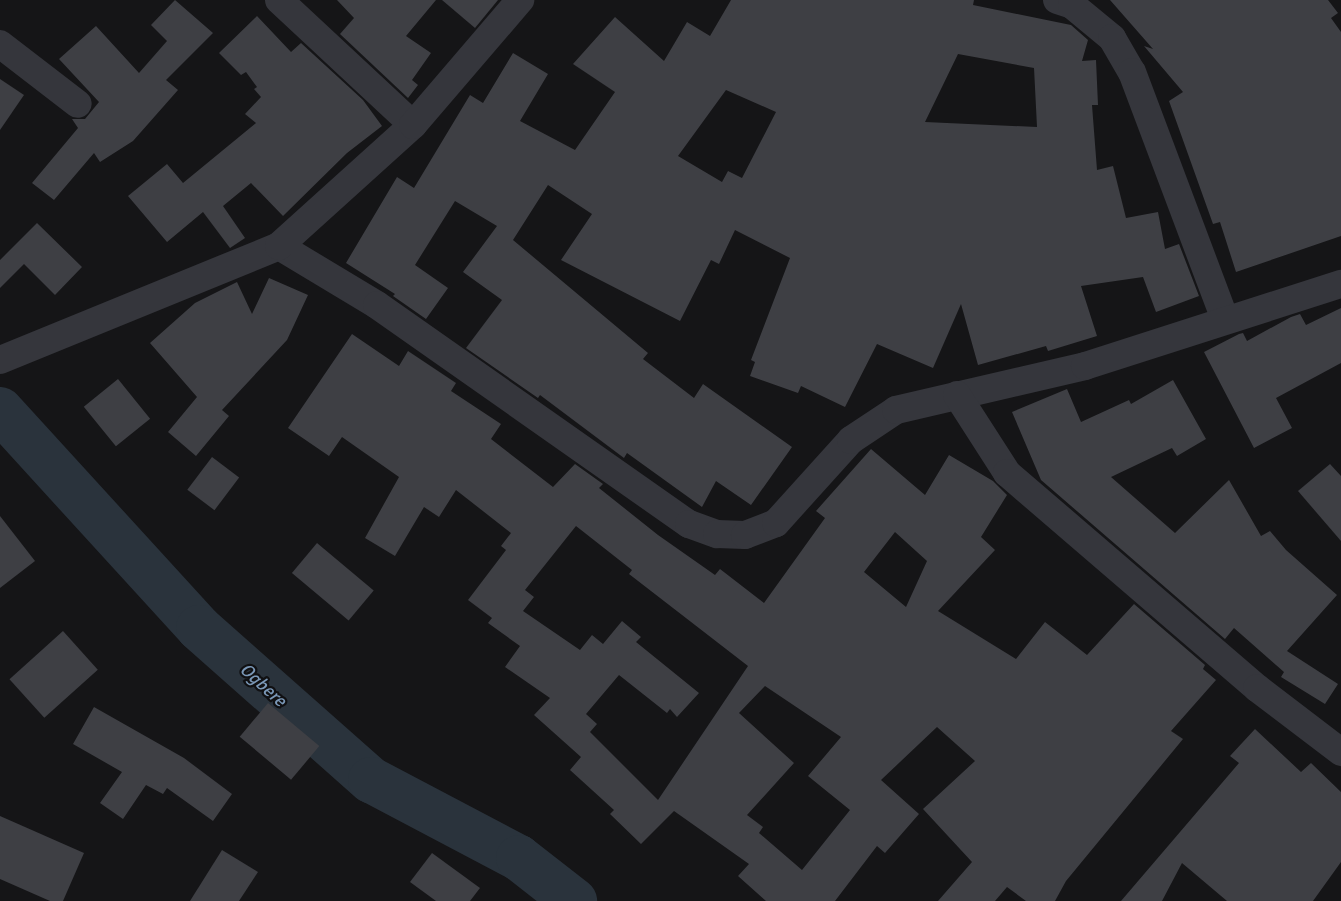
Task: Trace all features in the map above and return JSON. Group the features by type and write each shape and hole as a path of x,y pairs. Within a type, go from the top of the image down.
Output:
{"street":[{"path":"279,0 413,125"},
{"path":"4,358 279,246 413,125 520,0"},
{"path":"1057,0 1072,5 1112,38 1132,72 1225,319"},
{"path":"0,44 78,104"},
{"path":"279,246 377,305 689,524 717,534 745,535 776,523 870,425 896,410 1085,366 1225,319 1341,284"},
{"path":"957,395 1007,473 1257,688 1341,752"}],"building":[{"path":"175,0 213,33 166,80 178,90 133,141 100,162 94,153 54,200 32,183 78,128 72,119 85,119 99,102 59,59 96,26 139,73 167,41 151,25"},
{"path":"337,0 436,0 406,36 431,53 412,80 418,85 408,98 340,34 354,18"},
{"path":"442,0 498,0 475,28"},
{"path":"731,0 974,0 973,5 1071,25 1088,40 1082,61 1096,60 1098,105 1092,105 1097,170 1113,166 1126,218 1158,212 1165,249 1179,244 1199,296 1156,312 1143,277 1081,286 1097,336 1048,351 1046,346 978,365 961,304 933,368 877,344 845,407 801,386 798,393 750,376 755,362 751,360 790,258 735,230 719,264 711,260 680,321 561,260 592,214 548,185 513,240 648,353 643,359 694,398 703,384 792,447 751,505 716,481 702,507 627,453 624,458 540,395 538,398 466,348 502,300 463,272 497,226 455,201 415,265 448,288 426,319 393,296 395,294 346,263 397,177 414,188 470,95 483,103 513,53 548,74 520,121 575,150 615,92 573,64 615,17 664,61 687,22 710,36","holes":["958,54 1034,68 1037,127 925,122","726,90 776,112 742,178 728,171 722,182 678,156"]},
{"path":"1110,0 1328,0 1338,13 1331,18 1341,32 1341,236 1236,272 1220,222 1213,224 1169,101 1183,92 1144,46 1153,49"},
{"path":"257,16 291,52 301,43 363,100 382,126 347,153 283,216 251,183 223,206 245,238 230,248 203,212 167,242 128,196 167,164 183,183 256,123 245,114 261,97 254,89 257,87 246,72 241,75 219,53"},
{"path":"0,79 24,95 0,130"},
{"path":"37,223 82,267 55,295 24,264 0,288 0,260"},
{"path":"269,278 308,295 287,340 222,410 229,416 196,456 168,432 197,397 150,343 195,303 237,282 252,314"},
{"path":"1341,308 1341,363 1276,398 1292,428 1254,448 1204,352 1239,334 1243,333 1247,341 1300,314 1306,325"},
{"path":"352,334 399,366 408,351 456,383 451,391 501,424 491,439 553,487 575,464 603,484 599,488 658,535 715,575 720,569 764,603 825,518 816,511 871,449 925,495 949,455 993,481 1007,495 981,537 995,550 938,611 1016,659 1045,622 1087,655 1134,604 1205,665 1203,669 1216,680 1171,731 1183,739 1066,881 1055,901 1026,901 1007,887 995,901 938,901 972,862 923,809 975,761 937,727 881,780 919,814 885,853 877,846 835,901 766,901 738,876 749,864 674,811 641,844 610,814 614,810 570,770 581,757 534,715 550,698 505,667 520,646 488,623 492,618 468,600 506,550 501,546 511,533 456,490 439,517 424,507 395,556 365,538 399,477 342,437 329,456 288,428","holes":["576,526 632,570 629,574 748,666 658,800 590,732 597,724 586,714 619,675 667,713 670,709 677,717 699,693 636,642 641,637 622,621 603,644 592,635 580,650 523,611 534,597 525,590","895,532 927,561 906,607 864,572","765,686 841,737 808,776 850,810 802,870 759,833 763,827 747,815 794,763 739,713"]},
{"path":"118,379 150,419 116,446 84,407"},
{"path":"1173,380 1206,439 1177,456 1172,448 1111,477 1175,533 1229,480 1261,536 1270,531 1286,550 1337,595 1287,651 1338,684 1325,704 1281,677 1284,672 1234,628 1225,639 1041,480 1012,412 1067,389 1081,422 1129,400 1131,404"},
{"path":"212,457 239,477 214,510 187,490"},
{"path":"1330,464 1341,476 1341,541 1298,491"},
{"path":"0,516 35,561 0,588"},
{"path":"317,543 374,591 349,620 292,573"},
{"path":"63,631 98,670 44,718 9,679"},
{"path":"268,703 319,746 291,780 240,737"},
{"path":"94,707 184,758 232,794 213,821 167,788 163,794 146,785 123,819 100,803 122,772 73,744"},
{"path":"1255,729 1301,772 1311,763 1341,792 1341,862 1313,901 1227,901 1182,863 1162,901 1121,901 1239,763 1230,756"},
{"path":"0,816 84,853 63,901 50,901 0,879"},
{"path":"222,850 258,872 239,901 190,901"},
{"path":"432,853 480,888 470,901 436,901 410,882"}],"waterway":[{"name":"Ogbere","path":"0,410 199,628 371,780 519,858 574,901"}]}
